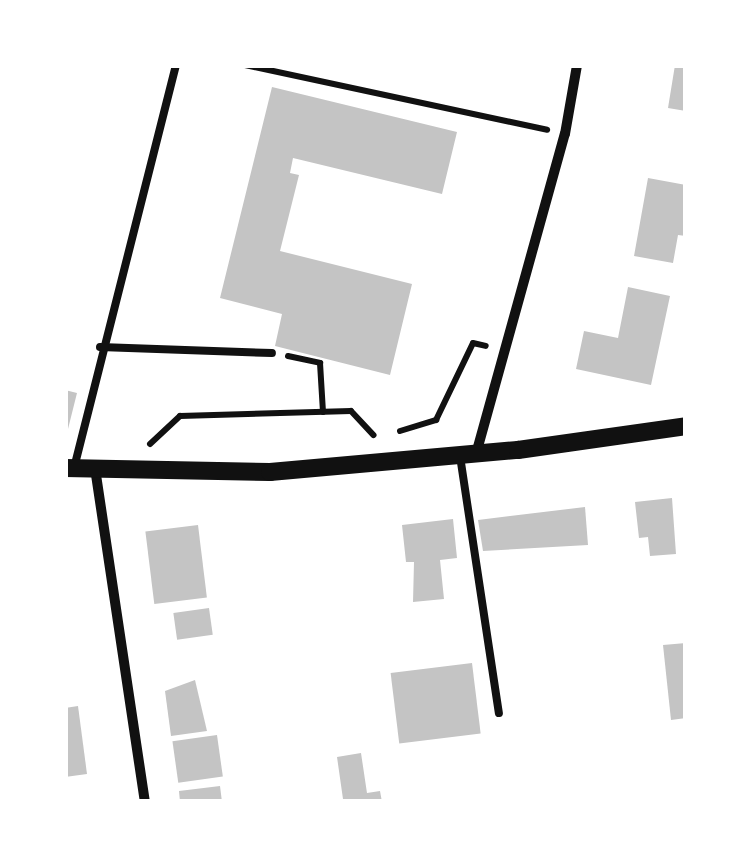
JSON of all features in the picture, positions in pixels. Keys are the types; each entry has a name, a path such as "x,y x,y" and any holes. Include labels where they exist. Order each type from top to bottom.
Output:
{"street":[{"path":"468,455 507,351 565,134 577,65"},
{"path":"69,468 270,472 468,455 686,426"},
{"path":"94,468 145,802"}],"lane":[{"path":"69,468 176,65"},
{"path":"100,347 272,353"},
{"path":"468,455 498,713"}],"path":[{"path":"245,65 565,134"},
{"path":"392,434 436,420 472,343 507,351"},
{"path":"272,353 320,363 324,412"},
{"path":"140,447 154,442 180,416 352,411 368,436 380,435"}],"building":[{"path":"675,65 686,65 686,111 668,108"},
{"path":"272,87 457,132 442,194 293,158 290,173 299,175 280,251 412,284 390,375 275,346 282,314 220,298"},
{"path":"648,178 686,185 686,236 678,235 673,263 634,256"},
{"path":"628,287 670,296 651,385 576,369 584,331 618,338"},
{"path":"65,390 77,393 68,429 65,428"},
{"path":"672,498 676,554 650,556 648,537 639,538 635,502"},
{"path":"585,507 588,545 483,551 478,520"},
{"path":"453,519 457,558 440,560 444,599 413,602 414,562 406,562 402,525"},
{"path":"198,525 207,597 154,604 145,531"},
{"path":"209,608 213,635 177,640 173,613"},
{"path":"686,643 686,718 671,720 663,645"},
{"path":"472,663 481,733 399,743 391,673"},
{"path":"195,680 207,731 171,736 165,691"},
{"path":"78,706 87,774 65,777 65,708"},
{"path":"217,735 223,777 178,783 172,741"},
{"path":"361,753 367,793 380,791 382,802 343,799 337,757"},
{"path":"220,786 222,802 180,802 179,791"}]}
